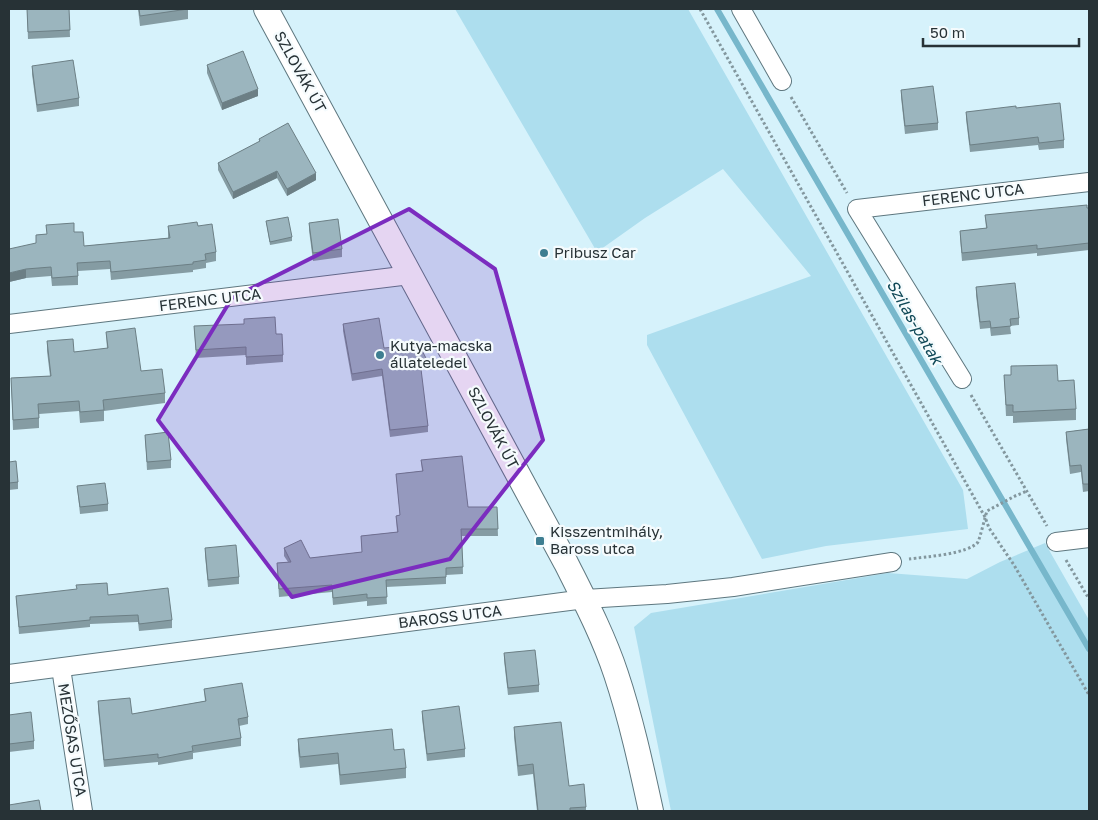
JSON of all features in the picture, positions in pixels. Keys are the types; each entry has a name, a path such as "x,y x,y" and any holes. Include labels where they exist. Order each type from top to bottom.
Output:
{"main road":[{"name":"SZLOVÁK ÚT","path":"266,9 585,600 602,636 616,674 632,729 651,811"}],"street":[{"path":"741,9 782,81"},
{"name":"FERENC UTCA","path":"857,209 1089,182"},
{"path":"857,209 962,379"},
{"name":"FERENC UTCA","path":"9,324 410,275"},
{"path":"1056,542 1089,538"},
{"name":"BAROSS UTCA","path":"9,674 585,600 733,588 892,562"},
{"name":"MEZŐSAS UTCA","path":"61,668 83,811"}],"path":[{"path":"700,9 985,517 989,528 1014,565 1089,695"},
{"path":"782,81 857,209"},
{"path":"962,379 1089,600"},
{"path":"892,562 950,554 967,549 978,542 987,511 1027,491"}],"highlighted area":[{"path":"409,209 495,269 543,440 450,559 292,597 158,420 232,298"}],"shaded area":[{"path":"455,9 688,9 963,490 968,529 826,546 762,559 647,345 647,335 811,276 723,169 645,218 597,252"},
{"path":"1045,543 1089,620 1089,811 671,811 634,627 651,613 888,573 967,579 1000,562"}],"building":[{"path":"27,9 69,9 70,30 28,32"},
{"path":"139,9 188,9 140,16"},
{"path":"243,51 258,89 222,103 207,65"},
{"path":"73,60 79,98 37,105 32,66"},
{"path":"933,86 938,123 905,126 901,90"},
{"path":"1060,103 1064,140 1039,143 1038,137 970,145 966,112"},
{"path":"288,123 316,173 287,189 277,171 233,192 218,163 260,141 259,139"},
{"path":"1087,205 1087,208 1089,208 1089,243 1037,249 1037,245 962,253 960,231 987,228 985,215"},
{"path":"288,217 292,237 270,242 266,221"},
{"path":"338,219 342,249 313,253 309,223"},
{"path":"197,222 198,226 212,224 216,252 205,254 206,260 193,262 193,264 111,272 110,261 77,263 78,276 52,278 51,267 26,269 9,273 9,249 36,243 36,235 47,234 46,225 74,223 74,232 83,232 84,246 170,238 168,226"},
{"path":"1015,283 1019,318 1010,319 1011,326 991,328 990,321 980,322 976,287"},
{"path":"275,317 276,334 282,334 283,355 246,357 246,347 196,350 194,326 244,324 244,319"},
{"path":"379,318 384,348 419,345 427,360 420,361 428,426 390,430 382,369 352,374 343,324"},
{"path":"135,328 141,371 162,369 165,393 103,400 104,410 80,412 79,401 38,404 39,418 13,420 11,378 51,376 47,341 73,339 74,352 108,348 106,332"},
{"path":"1057,365 1058,381 1074,380 1076,409 1013,412 1013,405 1006,405 1004,375 1011,375 1011,366"},
{"path":"1089,429 1089,484 1083,484 1081,465 1070,466 1066,432"},
{"path":"168,432 171,460 147,462 145,435"},
{"path":"462,456 468,507 497,507 498,529 461,529 463,567 446,568 446,577 386,580 387,597 367,598 367,594 333,598 332,585 279,589 277,563 291,562 284,548 301,540 310,558 362,552 361,536 398,532 396,516 400,515 396,474 423,471 421,460"},
{"path":"16,461 18,482 9,483 9,462"},
{"path":"105,483 108,504 80,507 77,486"},
{"path":"236,545 239,577 208,580 205,548"},
{"path":"107,583 108,595 168,588 172,620 139,624 138,615 90,617 90,620 19,627 16,596 77,589 76,585"},
{"path":"535,650 539,685 508,688 504,653"},
{"path":"242,683 248,717 238,719 241,738 192,746 193,751 158,758 158,754 104,760 98,701 130,698 132,714 206,701 204,689"},
{"path":"459,706 465,749 427,754 422,711"},
{"path":"31,712 34,741 9,744 9,715"},
{"path":"561,722 569,786 584,784 586,807 570,808 570,811 538,811 533,764 518,766 514,727"},
{"path":"392,729 394,750 404,749 406,768 340,775 338,753 300,757 298,739"},
{"path":"39,800 41,811 9,811 9,805"}],"waterway":[{"name":"Szilas-patak","path":"717,9 1089,649"}],"place":[{"name":"Pribusz Car","path":"544,253"},
{"name":"Kutya-macska állateledel","path":"380,355"},
{"name":"Kisszentmihály, Baross utca","path":"540,541"}]}
